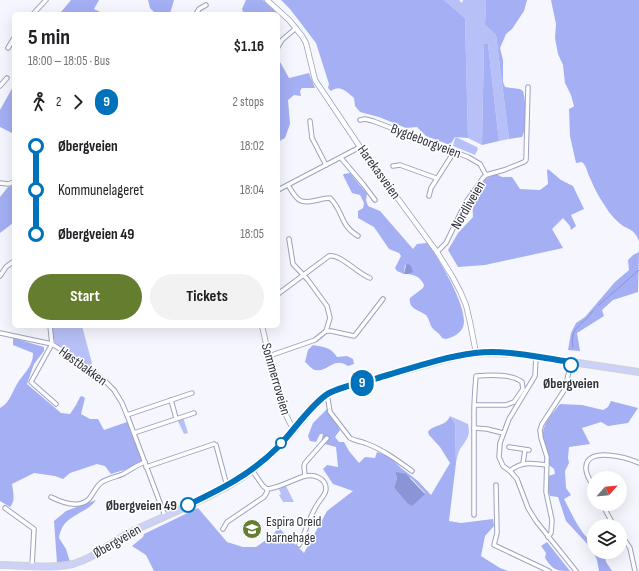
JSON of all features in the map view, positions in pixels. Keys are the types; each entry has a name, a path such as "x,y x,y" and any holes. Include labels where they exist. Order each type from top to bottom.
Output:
{"main road":[{"name":"Øbergveien","path":"0,566 53,569 89,558 124,536 227,486 252,470 271,454 318,402 327,394 342,388 424,365 476,353 502,353 639,372"}],"street":[{"path":"35,12 46,0"},
{"name":"Harekasveien","path":"267,0 279,12"},
{"path":"197,12 199,9 206,5"},
{"name":"Harekasveien","path":"280,13 296,28 306,42 315,80 360,147 437,252 452,276 460,291 470,322 476,353"},
{"path":"280,44 296,28"},
{"path":"8,48 12,41"},
{"path":"0,86 7,78"},
{"name":"Nordliveien","path":"437,252 446,244 466,202 477,184 486,175 504,170 526,160 528,87"},
{"name":"Bygdeborgveien","path":"360,120 373,120 475,160 484,169 486,175"},
{"path":"310,121 312,138 326,165"},
{"path":"280,189 360,147"},
{"path":"429,196 436,178 454,152"},
{"path":"341,158 375,200"},
{"path":"393,166 400,165 436,178"},
{"path":"0,183 8,184 12,183"},
{"path":"288,185 295,196 301,201 307,202 330,198 336,206 346,227 358,236"},
{"path":"289,240 293,264 303,274 325,302 329,310 329,322 326,332"},
{"path":"280,292 303,274 332,255 361,274 370,278"},
{"path":"0,276 6,267 12,262"},
{"path":"269,356 315,340 326,332 331,331 354,336 383,300"},
{"path":"50,328 52,344 31,382 56,404"},
{"name":"Sommerroveien","path":"262,328 286,418 294,430"},
{"name":"Høstbakken","path":"0,333 52,344 82,363 106,382 118,397 134,432 165,516"},
{"path":"536,357 536,373 534,379 513,412 503,433 499,457 503,466 518,479 531,513 548,537 576,571"},
{"path":"548,537 551,533 552,520 546,492 547,457 540,433 540,427 565,389 571,362"},
{"path":"474,405 506,405 514,402 523,389 522,382 518,379 495,375 476,376 474,405 474,515"},
{"path":"126,415 192,393"},
{"path":"327,394 330,412 350,438 354,441 365,443 387,453 412,471"},
{"path":"171,400 176,418"},
{"path":"134,432 194,413"},
{"path":"474,428 487,429 503,433"},
{"path":"305,476 305,463 327,438"},
{"path":"146,467 214,444 216,445 227,486"},
{"path":"509,447 527,450 523,463"},
{"path":"587,471 587,463 592,458 597,456 612,456 639,463"},
{"path":"51,497 58,501 70,504 83,502 89,498 97,487 103,482 145,462"},
{"path":"510,471 523,463 547,465"},
{"path":"252,470 263,486 267,489 275,488 293,479 313,475 320,478 325,483 326,491 317,505 299,545"},
{"path":"496,485 497,533 494,545 549,571"},
{"path":"223,529 227,522 264,497 267,489"},
{"path":"5,508 34,529 31,568"},
{"path":"627,544 630,548 635,571"}],"shaded area":[{"path":"71,0 99,0 94,9 100,12 61,12"},
{"path":"148,0 174,0 171,12 154,12 150,8"},
{"path":"246,0 263,0 276,12 243,12 242,9"},
{"path":"281,0 444,0 465,18 468,138 455,137 450,145 426,136 417,127 406,128 379,117 360,112 355,106 354,98 346,91 337,88 331,91 328,88 329,84 316,43 290,9"},
{"path":"444,0 459,0 462,3 463,0 486,0 485,25 496,35 509,139 499,141 488,44 484,43 482,145 468,138 465,18"},
{"path":"486,0 527,0 524,11 512,29 506,34 500,48 503,60 503,82 505,87 520,89 523,91 526,114 524,133 522,137 509,139 496,35 485,25"},
{"path":"551,0 639,0 639,241 637,236 631,230 621,224 609,212 597,192 584,164 582,162 576,163 570,136 569,109 574,106 571,95 565,83 563,65 558,54 555,38 556,24"},
{"path":"484,43 488,44 499,141 482,145"},
{"path":"280,62 289,78 309,73 315,88 302,88 300,91 301,96 294,95 288,100 290,124 285,138 280,141"},
{"path":"12,89 12,133 0,127 0,110"},
{"path":"456,137 477,147 478,149 475,155 453,146"},
{"path":"548,169 561,180 573,186 584,209 571,215 576,226 571,230 570,226 563,218 552,229 563,248 485,265 458,267 448,250 458,233 473,217 472,198 485,179 496,174 502,177 512,177 520,189 540,190 548,184"},
{"path":"350,173 367,194 366,200 368,206 380,211 413,249 417,244 427,243 432,250 452,284 462,309 464,319 463,327 456,335 446,339 442,338 431,326 426,315 412,307 410,298 423,288 424,285 418,277 408,274 413,271 405,265 404,274 397,271 395,268 401,256 399,253 389,249 374,227 358,218 358,211 363,208 364,203 360,195 352,193 343,175"},
{"path":"12,186 12,224 0,233 0,197 8,187"},
{"path":"639,252 638,292 613,300 602,310 604,316 577,333 580,351 568,350 571,333 576,323 585,317 615,282 629,270 628,260"},
{"path":"408,264 411,266 413,272 404,274 406,265"},
{"path":"52,328 83,328 92,363 90,365 56,344 53,338"},
{"path":"13,338 44,347 44,351 34,364 27,384 61,413 70,414 82,396 85,398 81,414 90,419 98,419 104,430 127,422 142,461 127,469 111,474 105,466 97,464 70,473 63,479 55,476 34,473 12,484 14,499 10,507 0,501 0,408 8,401 33,358 33,353 13,345"},
{"path":"313,345 329,349 337,357 347,356 353,359 354,364 348,366 343,363 338,363 324,369 315,370 305,362 308,350"},
{"path":"611,401 638,408 628,423 608,426 601,422 582,428 590,444 569,447 569,463 565,471 566,488 571,495 564,499 573,517 587,538 587,544 566,521 558,497 550,496 547,485 548,476 555,474 554,469 549,465 543,433 548,419 560,404 582,405 603,410 608,407"},
{"path":"327,409 340,430 335,437 339,442 344,442 359,463 365,457 375,458 377,452 390,457 418,481 431,495 450,463 428,432 430,429 446,422 450,416 455,423 456,463 449,521 461,523 493,519 494,526 485,536 481,556 500,568 508,571 154,571 146,555 132,546 143,537 144,534 198,508 227,542 243,547 256,547 269,538 279,528 304,553 327,511 353,491 333,484 323,469 327,465 338,467 336,447 321,443 323,434 320,434 316,442 310,441 308,436 313,423","holes":["397,478 411,478 425,493 407,503 394,488"]},
{"path":"450,416 468,424 469,428 467,438 459,451 456,463 455,423"},
{"path":"183,417 188,433 184,434 177,419"},
{"path":"396,472 406,474 425,494 412,506 407,503 394,488 397,478"},
{"path":"286,486 294,502 283,502 279,495 281,494 279,489"},
{"path":"96,500 92,505 69,519 61,530 59,538 66,549 70,562 57,563 54,521 66,511"},
{"path":"547,542 570,571 555,569 548,562 545,558 546,553 541,546"},
{"path":"605,559 612,571 599,571 597,560"}],"waterway":[{"path":"599,305 639,270"},
{"path":"573,347 572,340 575,330 593,311"}],"bus line":[{"name":"9","path":"188,505 227,486 257,466 271,454 318,402 333,391 432,363 476,353 518,354 571,362 571,365"}],"place":[{"name":"Øbergveien","path":"571,365"},
{"name":"Øbergveien 49","path":"188,505"},
{"name":"Espira Oreid barnehage","path":"252,529"}]}
